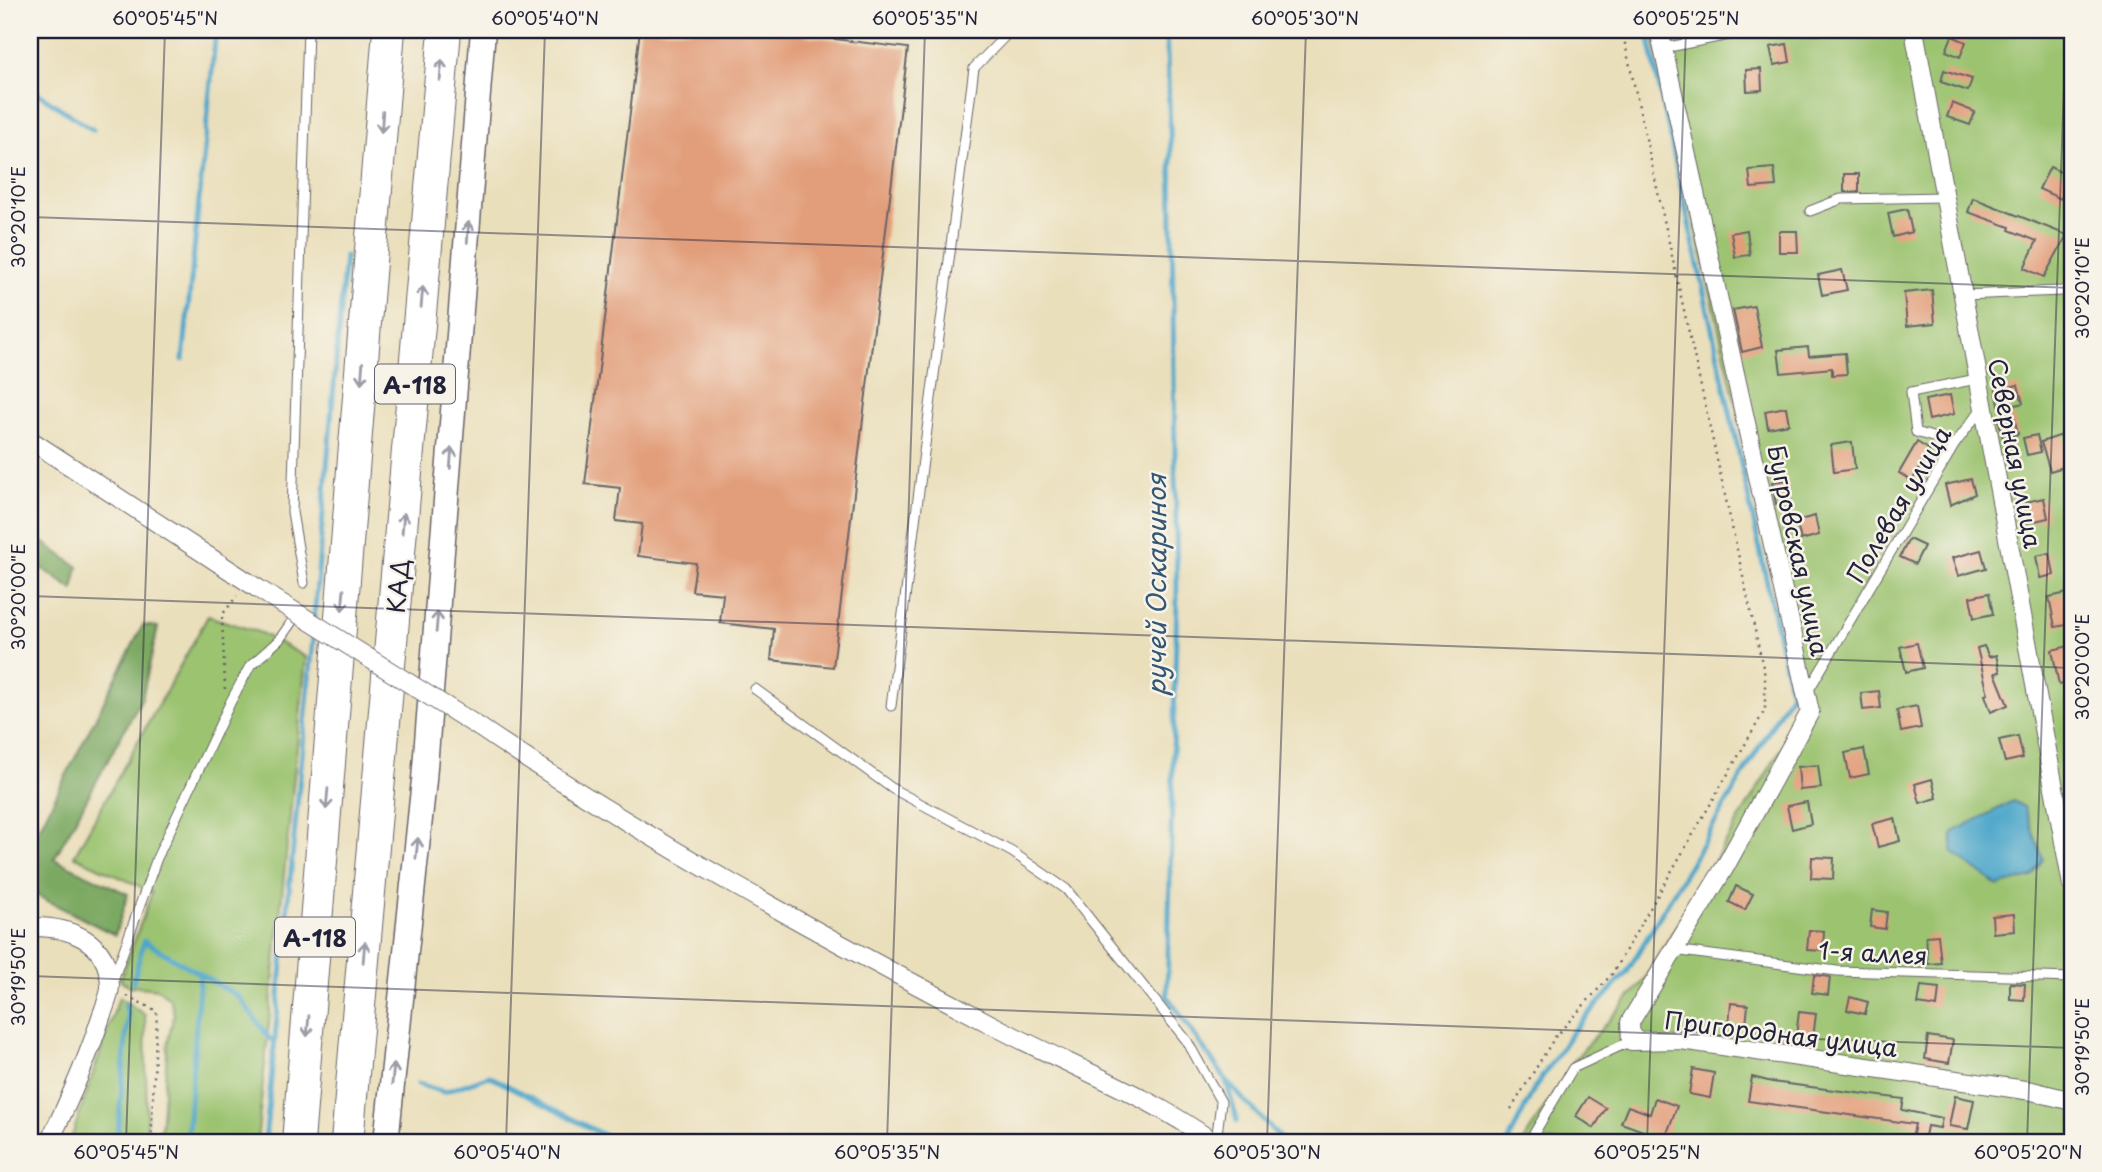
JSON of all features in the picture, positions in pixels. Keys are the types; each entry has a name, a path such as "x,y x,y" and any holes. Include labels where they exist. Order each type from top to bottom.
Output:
{"highway":[{"name":"А-118","path":"298,1142 389,30"},
{"name":"КАД","path":"347,1142 444,30"}],"street":[{"path":"386,1142 424,780 483,30"},
{"path":"480,64 492,30"},
{"name":"Бугровская улица","path":"1631,1041 1630,1022 1804,728 1810,712 1660,30"},
{"name":"Северная улица","path":"1914,30 2072,886"},
{"path":"30,440 253,586 479,727 552,777 694,861 999,1029 1177,1116 1214,1142"},
{"path":"30,927 57,926 85,938 104,958 110,988 86,1065 49,1142"},
{"name":"Пригородная улица","path":"1631,1041 1681,1040 2032,1091 2072,1101"}],"lane":[{"path":"304,583 292,512 307,30"},
{"path":"891,706 974,68 1012,30"},
{"path":"1664,48 1754,30 1819,30"},
{"path":"1810,211 1841,199 1944,197"},
{"path":"1962,295 2062,291 2072,287"},
{"path":"1955,444 1916,432 1911,392 1977,379"},
{"name":"Полевая улица","path":"1806,694 1955,444 1982,408"},
{"path":"110,988 157,858 231,701 250,666 279,640 293,620"},
{"path":"755,689 893,789 1012,852 1066,888 1186,1041 1221,1102 1214,1142"},
{"name":"1-я аллея","path":"1673,950 1837,971 2072,978"},
{"name":"Пригородная улица","path":"1528,1142 1573,1068 1631,1041"}],"path":[{"path":"1511,1109 1555,1037 1612,974 1765,710 1765,676 1622,30"},
{"path":"231,701 223,685 222,615 253,586"},
{"path":"110,988 157,1011 151,1142"}],"green space":[{"path":"1652,30 2072,30 2072,1142 1523,1142 1575,1059 1643,982 1804,710"},
{"path":"30,533 78,567 73,590 30,560"},
{"path":"208,616 261,633 306,657 257,1142 160,1142 168,1041 174,1014 170,999 158,989 130,986 120,980 152,892 74,856"},
{"path":"143,625 158,627 142,698 54,859 128,894 115,935 36,895 30,877 30,846"},
{"path":"119,997 145,1015 147,1130 139,1133 139,1142 70,1142"}],"water":[{"path":"2013,801 2024,807 2043,859 2032,877 1998,886 1952,852 1953,832"}],"building":[{"path":"640,30 761,30 908,48 833,667 771,660 774,629 720,623 723,594 692,591 696,563 638,556 642,524 616,521 620,488 585,484"},
{"path":"1952,36 1966,42 1960,57 1946,51"},
{"path":"1787,44 1790,62 1774,65 1770,47"},
{"path":"1761,69 1762,90 1747,91 1746,70"},
{"path":"1944,70 1972,79 1968,91 1941,82"},
{"path":"1952,103 1975,112 1970,125 1947,117"},
{"path":"2050,167 2071,177 2061,199 2039,189"},
{"path":"1774,168 1776,186 1751,188 1749,170"},
{"path":"1844,174 1859,174 1859,192 1844,192"},
{"path":"1973,198 2067,235 2044,277 2024,268 2037,241 2009,230 2010,227 1968,212"},
{"path":"1907,209 1912,232 1893,237 1888,213"},
{"path":"1747,230 1750,255 1735,257 1731,233"},
{"path":"1779,231 1797,231 1798,252 1779,252"},
{"path":"1842,270 1847,290 1822,295 1818,275"},
{"path":"1932,290 1935,323 1907,326 1904,293"},
{"path":"1754,306 1762,347 1742,352 1733,310"},
{"path":"1808,347 1809,356 1845,353 1847,374 1832,375 1832,368 1781,373 1778,350"},
{"path":"2018,385 2023,403 2000,409 1996,390"},
{"path":"1950,395 1954,414 1929,420 1925,400"},
{"path":"1786,407 1789,424 1768,428 1765,411"},
{"path":"2014,417 2018,434 2003,438 1999,421"},
{"path":"2037,435 2041,452 2027,455 2023,438"},
{"path":"2062,435 2071,465 2050,471 2041,442"},
{"path":"1852,442 1855,469 1834,472 1831,445"},
{"path":"1917,442 1930,450 1912,481 1899,473"},
{"path":"1971,479 1975,494 1950,505 1945,485"},
{"path":"1787,480 1790,502 1776,504 1772,482"},
{"path":"2044,498 2048,518 2026,523 2021,503"},
{"path":"1815,516 1819,535 1801,540 1796,521"},
{"path":"1909,539 1924,546 1915,564 1900,557"},
{"path":"1981,550 1986,568 1958,576 1952,558"},
{"path":"2050,553 2054,575 2040,578 2036,556"},
{"path":"2072,592 2072,624 2055,627 2049,597"},
{"path":"1989,593 1993,614 1974,618 1970,597"},
{"path":"1917,643 1923,668 1906,672 1900,647"},
{"path":"1984,646 1989,657 1996,655 2000,672 1995,673 2008,705 1991,712 1985,695 1988,694 1977,648"},
{"path":"2069,646 2072,682 2059,685 2052,650"},
{"path":"1879,691 1881,708 1863,710 1861,693"},
{"path":"1917,706 1921,728 1901,732 1897,710"},
{"path":"2018,736 2023,758 2005,762 1999,740"},
{"path":"1864,749 1869,774 1850,778 1845,753"},
{"path":"1818,765 1821,788 1800,790 1798,767"},
{"path":"1932,779 1937,798 1920,803 1915,784"},
{"path":"1807,802 1811,824 1792,829 1787,806"},
{"path":"1895,818 1900,841 1878,847 1872,824"},
{"path":"1812,857 1834,858 1833,879 1811,878"},
{"path":"1736,886 1753,894 1745,910 1729,902"},
{"path":"1872,910 1887,912 1885,929 1870,927"},
{"path":"2014,914 2015,931 1993,933 1992,916"},
{"path":"1809,930 1824,931 1823,951 1807,950"},
{"path":"1938,935 1941,963 1928,964 1926,936"},
{"path":"1814,975 1830,977 1828,995 1812,993"},
{"path":"2010,983 2025,984 2024,1000 2010,999"},
{"path":"1921,986 1939,988 1937,1007 1918,1004"},
{"path":"1850,997 1868,1002 1865,1014 1847,1010"},
{"path":"1731,1003 1748,1005 1746,1025 1729,1023"},
{"path":"1799,1012 1816,1014 1813,1038 1796,1036"},
{"path":"1928,1036 1953,1040 1949,1063 1925,1059"},
{"path":"1693,1069 1714,1073 1710,1098 1689,1094"},
{"path":"1752,1077 1904,1099 1902,1110 1942,1118 1940,1128 1927,1126 1924,1141 1912,1139 1915,1124 1748,1101"},
{"path":"1955,1096 1974,1100 1968,1129 1949,1126"},
{"path":"1588,1097 1606,1108 1594,1128 1576,1116"},
{"path":"1655,1098 1677,1106 1665,1139 1621,1123 1628,1106 1650,1114"}],"waterway":[{"path":"183,360 216,30"},
{"name":"ручей Оскариноя","path":"1166,30 1171,153 1177,598 1167,996 1226,1080 1237,1121"},
{"path":"1508,1142 1534,1089 1573,1031 1627,972 1791,693 1647,30"},
{"path":"30,88 93,130"},
{"path":"314,619 345,256"},
{"path":"265,1142 314,629"},
{"path":"133,982 144,941 239,997 270,1039 275,1041"},
{"path":"187,1142 200,975"},
{"path":"117,1142 128,1015 125,1005"},
{"path":"418,1084 444,1092 489,1076 617,1142"},
{"path":"1226,1081 1284,1142"}]}
